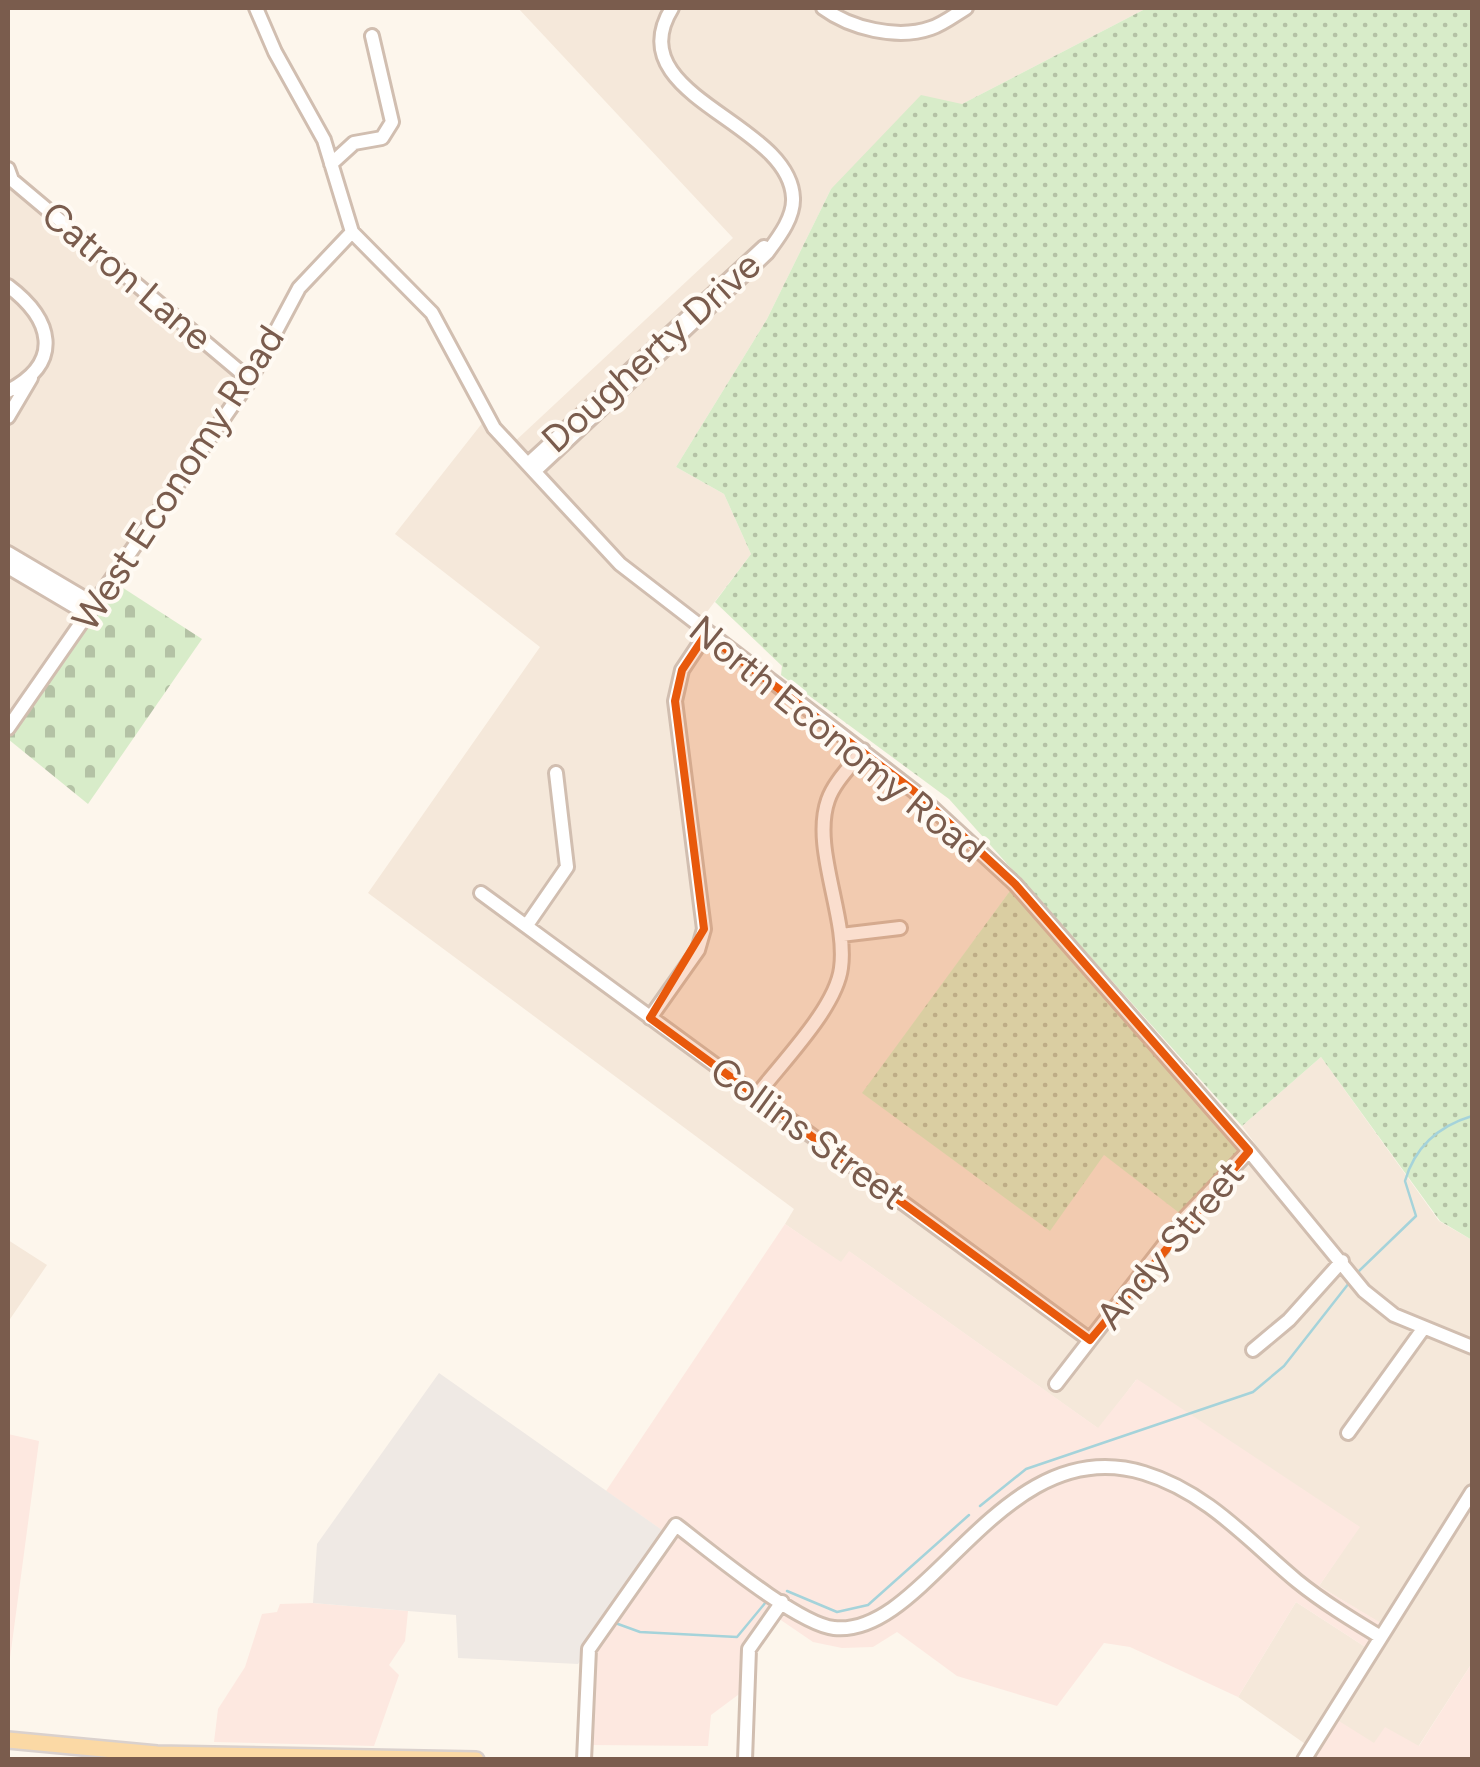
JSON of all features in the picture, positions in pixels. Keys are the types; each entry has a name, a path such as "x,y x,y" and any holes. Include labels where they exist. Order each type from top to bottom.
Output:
{"main road":[{"path":"8,1740 70,1754 476,1760"}],"street":[{"path":"256,8 275,52 324,140 352,232"},
{"name":"Dougherty Drive","path":"531,468 744,262 775,241 788,220 794,200 780,164 694,95 670,70 662,51 662,25 672,8"},
{"path":"823,8 843,23 882,31 930,29 966,8"},
{"path":"330,164 354,143 382,138 392,122 372,36"},
{"name":"Catron Lane","path":"8,168 12,180 250,380"},
{"name":"West Economy Road","path":"8,728 250,380 299,288 352,232"},
{"name":"North Economy Road","path":"352,232 432,313 494,428 620,564 706,634 863,750 1014,884 1249,1151 1364,1291 1394,1315 1472,1347"},
{"path":"8,286 37,312 46,328 43,358 8,416"},
{"path":"8,391 32,376"},
{"path":"8,553 93,610"},
{"path":"8,567 93,610"},
{"path":"650,1018 698,950 704,930 675,701 682,670 706,634"},
{"path":"757,1095 836,988 841,935 825,816 830,793 863,750"},
{"path":"527,925 566,868 556,774"},
{"name":"Collins Street","path":"481,893 1090,1340"},
{"path":"841,935 900,928"},
{"name":"Andy Street","path":"1090,1340 1186,1218 1249,1151"},
{"path":"1254,1350 1289,1320 1342,1262"},
{"path":"1348,1432 1423,1329"},
{"path":"1056,1384 1090,1340"},
{"path":"584,1760 586,1655 676,1525 818,1624 832,1628 866,1625 1044,1481 1092,1468 1120,1468 1173,1484 1216,1510 1322,1600 1379,1636"},
{"path":"1304,1760 1472,1492"},
{"path":"745,1760 748,1649 782,1602"}],"highlighted area":[{"path":"706,634 914,791 1015,884 1249,1151 1090,1340 650,1018 704,929 675,701 682,670"}],"shaded area":[{"path":"518,8 1147,8 962,104 831,189 767,319 676,467 724,494 751,554 697,625 863,750 1015,884 863,1093 955,1158 1104,1154 1186,1217 1249,1151 1342,1261 1394,1315 1472,1347 1472,1663 1418,1747 1374,1744 1311,1748 1238,1697 1296,1602 1370,1650 1385,1626 1319,1586 1359,1527 1136,1380 1099,1429 850,1252 841,1263 785,1224 794,1209 368,893 540,647 395,534 487,417 511,445 733,238"},
{"path":"8,169 250,380 8,718"},
{"path":"1321,1057 1439,1221 1472,1240 1472,1344 1385,1303 1296,1199 1242,1126"},
{"path":"785,1224 841,1262 849,1251 1098,1428 1137,1379 1360,1527 1319,1586 1386,1626 1370,1650 1296,1602 1238,1697 1130,1647 1104,1643 1057,1706 957,1676 897,1632 873,1647 842,1648 813,1642 772,1614 754,1638 746,1689 711,1715 708,1746 592,1745 593,1655 673,1538 606,1491"},
{"path":"8,1240 47,1265 8,1322"},
{"path":"439,1373 669,1535 578,1664 458,1658 456,1615 313,1603 317,1544"},
{"path":"8,1434 39,1441 8,1673"},
{"path":"280,1604 408,1611 405,1641 389,1665 399,1675 374,1746 214,1742 218,1709 245,1667 262,1614 277,1612"},
{"path":"1472,1663 1472,1759 1304,1760 1331,1716 1374,1743 1385,1727 1419,1746"}],"green space":[{"path":"1147,8 1472,8 1472,1240 1440,1221 1321,1057 1242,1126 949,799 781,675 782,666 715,602 751,554 724,494 676,467 767,319 831,189 921,95 962,104"},
{"path":"117,584 202,639 88,804 8,739"},
{"path":"1015,884 1093,974 1089,981 1240,1151 1182,1215 1104,1155 1050,1231 862,1093"}],"waterway":[{"path":"1358,1272 1416,1216 1405,1181 1415,1157 1439,1132 1472,1116"},
{"path":"980,1506 1026,1469 1253,1392 1284,1366 1349,1283"},
{"path":"787,1591 837,1612 868,1605 969,1515"},
{"path":"618,1624 640,1632 737,1637 766,1602"}]}
